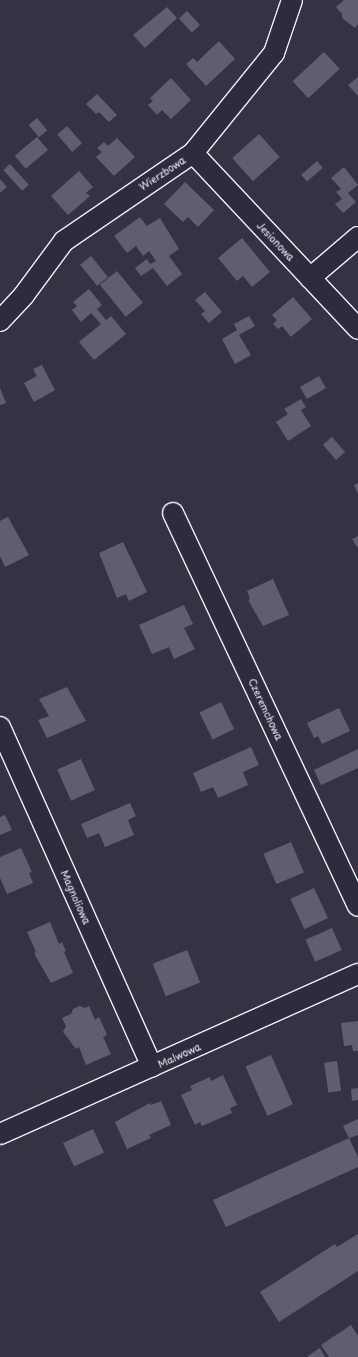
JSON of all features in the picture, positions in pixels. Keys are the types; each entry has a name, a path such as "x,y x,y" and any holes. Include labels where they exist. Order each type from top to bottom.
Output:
{"street":[{"name":"Wierzbowa","path":"0,321 24,295 64,241 193,153 274,53 292,0"},
{"name":"Jesionowa","path":"193,153 358,328"},
{"path":"310,278 358,237"},
{"name":"Czeremchowa","path":"173,512 358,906"},
{"name":"Magnoliowa","path":"0,727 152,1067"},
{"name":"Malwowa","path":"0,1134 358,974"}],"building":[{"path":"344,0 358,0 358,24 355,28 342,18 342,14 336,7"},
{"path":"167,7 177,18 145,48 133,35"},
{"path":"187,11 200,25 192,32 179,19"},
{"path":"219,41 235,59 206,86 186,64 193,58 197,62"},
{"path":"324,52 340,69 308,98 293,81"},
{"path":"358,77 358,96 348,85"},
{"path":"171,78 191,100 171,119 162,110 157,115 148,105 153,101 150,98"},
{"path":"97,94 117,115 109,122 99,112 96,114 86,104"},
{"path":"37,118 47,130 39,137 29,125"},
{"path":"67,126 82,143 72,152 57,135"},
{"path":"259,134 280,157 253,181 232,158"},
{"path":"37,137 48,150 26,169 15,156"},
{"path":"117,138 135,157 114,176 96,157 102,152 97,148 104,142 108,146"},
{"path":"317,161 323,168 307,182 301,175"},
{"path":"10,164 29,185 22,191 3,170"},
{"path":"344,167 358,185 348,193 356,202 343,213 335,204 342,199 336,192 341,189 331,178"},
{"path":"79,171 93,187 86,193 90,196 68,215 51,196"},
{"path":"0,179 7,187 0,193"},
{"path":"185,182 214,210 198,227 188,217 183,222 164,204"},
{"path":"140,217 147,226 160,218 179,249 169,256 182,274 167,286 153,268 141,276 135,268 147,259 150,264 156,261 149,251 143,256 136,246 127,253 114,236"},
{"path":"242,238 270,272 252,287 243,276 237,281 218,258"},
{"path":"91,256 108,277 97,286 80,265"},
{"path":"117,271 143,303 126,317 100,285"},
{"path":"89,289 102,305 97,309 106,320 111,316 126,334 94,360 79,342 101,324 91,313 81,322 72,310 77,306 73,302"},
{"path":"205,292 222,312 209,323 201,314 205,311 195,300"},
{"path":"293,297 312,319 291,337 282,326 278,329 273,324 277,320 272,315"},
{"path":"249,316 255,326 239,335 251,355 235,364 222,339 237,330 234,324"},
{"path":"42,365 55,390 34,402 24,383 37,376 33,369"},
{"path":"319,376 326,388 307,399 300,387"},
{"path":"0,388 6,403 0,405"},
{"path":"301,399 306,407 301,410 311,426 288,441 276,422 288,414 284,409"},
{"path":"332,437 345,452 336,460 323,445"},
{"path":"358,483 358,494 354,485"},
{"path":"8,517 29,555 5,567 0,556 0,521"},
{"path":"358,536 358,546 357,547 352,539"},
{"path":"123,542 147,592 129,601 126,594 117,598 99,553"},
{"path":"273,579 289,615 263,626 248,600 250,599 247,591"},
{"path":"184,605 193,624 184,628 195,649 174,659 169,647 152,654 139,625"},
{"path":"67,687 86,721 47,738 38,720 49,716 39,699"},
{"path":"221,702 234,729 213,739 199,713"},
{"path":"339,708 350,731 322,744 318,736 314,738 307,723"},
{"path":"251,747 259,765 243,772 248,785 218,798 213,787 201,792 193,773"},
{"path":"358,749 358,768 321,785 314,770"},
{"path":"81,759 95,790 71,801 57,770"},
{"path":"130,803 136,816 128,820 134,835 105,847 99,833 87,838 81,824"},
{"path":"5,815 12,830 0,835 0,817"},
{"path":"291,842 304,872 276,884 263,854"},
{"path":"21,848 32,872 29,873 33,883 7,894 0,878 0,857"},
{"path":"314,888 328,918 304,929 290,899"},
{"path":"50,922 59,944 62,942 66,951 64,952 73,973 51,983 34,953 36,952 27,932"},
{"path":"332,928 342,950 315,962 306,940"},
{"path":"187,950 200,982 166,996 153,964"},
{"path":"79,1006 85,1008 89,1006 95,1020 99,1017 107,1035 103,1037 111,1054 86,1065 79,1047 76,1049 63,1032 66,1026 62,1018 71,1014 73,1009"},
{"path":"358,1021 358,1051 353,1051 352,1045 344,1046 341,1023"},
{"path":"271,1055 293,1104 267,1116 245,1066"},
{"path":"337,1061 341,1091 328,1093 324,1063"},
{"path":"223,1075 237,1105 230,1108 232,1113 202,1126 200,1122 195,1125 181,1095 192,1090 190,1086 210,1077 211,1081"},
{"path":"358,1088 358,1100 352,1101 351,1089"},
{"path":"161,1101 171,1125 149,1135 151,1138 127,1149 115,1122 150,1103 151,1105"},
{"path":"358,1119 358,1135 349,1138 343,1126"},
{"path":"93,1129 104,1153 74,1167 63,1143"},
{"path":"349,1138 358,1157 358,1167 226,1227 213,1200"},
{"path":"358,1234 358,1271 279,1322 260,1292 335,1244 337,1247"},
{"path":"351,1325 358,1336 358,1357 329,1357 321,1345"},
{"path":"320,1348 325,1357 308,1357 308,1356"}]}
